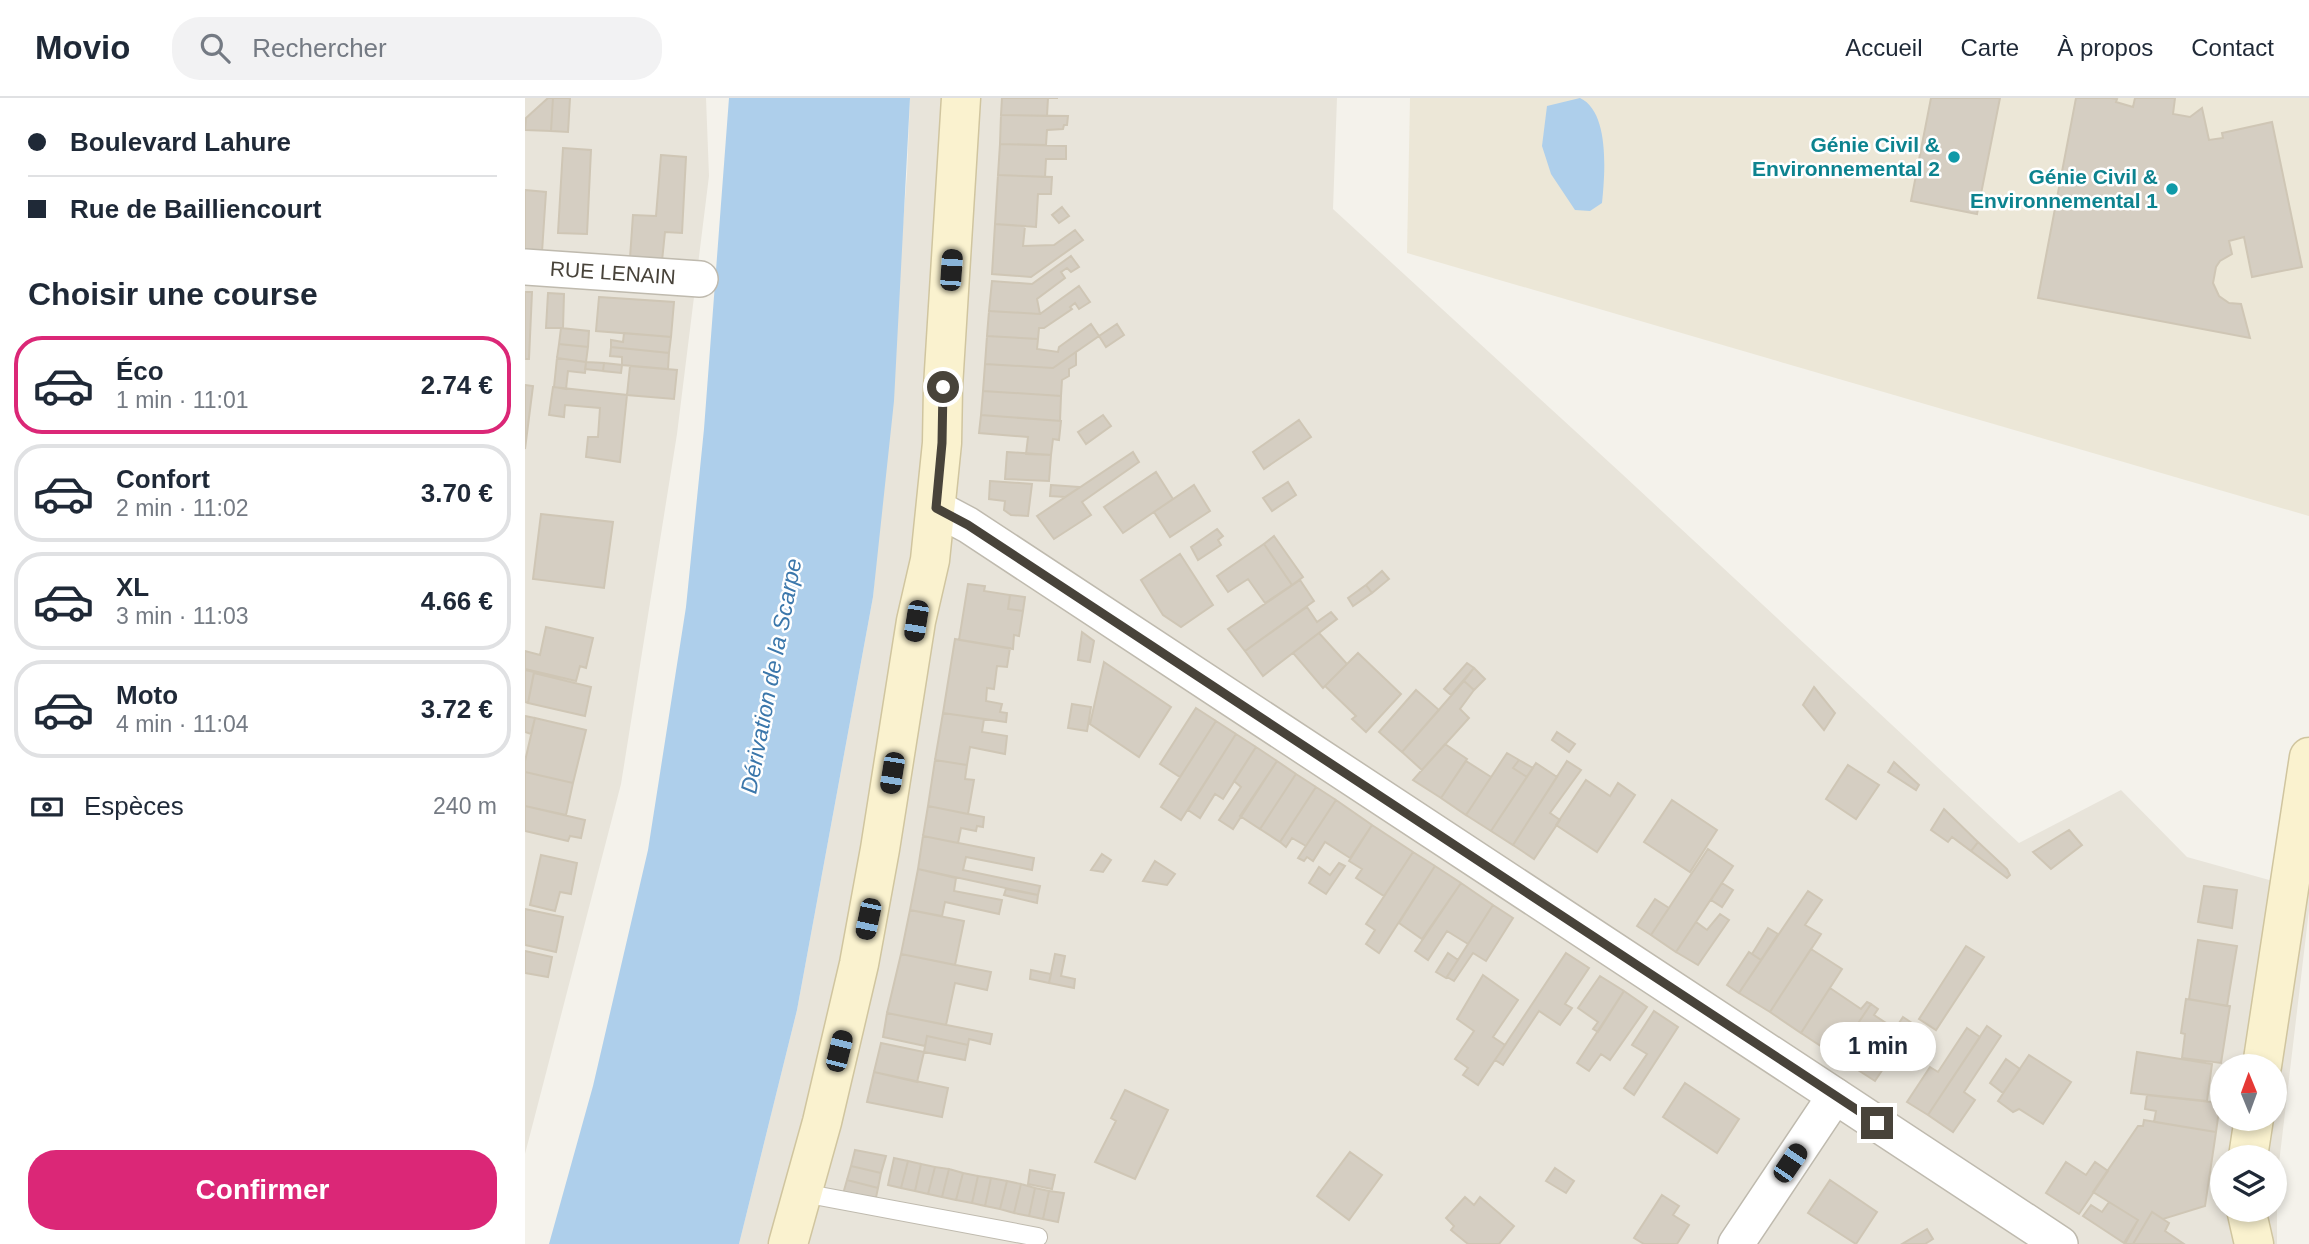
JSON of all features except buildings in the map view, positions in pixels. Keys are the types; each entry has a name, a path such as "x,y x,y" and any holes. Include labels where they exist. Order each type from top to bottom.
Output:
{"main road":[{"path":"788,1244 845,1026 868,919 916,621 930,560 942,443 961,98"},
{"path":"2264,1054 2309,757"},
{"path":"2240,1244 2243,1222"},
{"path":"2248,1222 2254,1244"}],"street":[{"name":"RUE LENAIN","path":"525,267 700,279"},
{"path":"936,508 968,525 2060,1244"},
{"path":"1736,1244 1835,1096"}],"lane":[{"path":"803,1193 1038,1237"}],"shaded area":[{"path":"525,98 706,98 709,176 677,434 621,784 525,1154"},
{"path":"910,98 1337,98 1333,209 2019,843 2121,790 2187,857 2309,891 2287,1096 2287,1054 2210,1054 2210,1131 2283,1131 2281,1145 2210,1145 2210,1222 2277,1222 2277,1244 739,1244 797,1010 873,597 907,174"},
{"path":"1410,98 2309,98 2309,516 1407,253"}],"water":[{"name":"Dérivation de la Scarpe","path":"729,98 910,98 894,401 873,597 797,1010 739,1244 549,1244 593,1086 648,850 686,607 704,429"},
{"path":"1580,98 1590,105 1597,116 1603,145 1602,203 1590,211 1575,210 1551,174 1542,146 1547,106"}],"place":[{"name":"Génie Civil & Environnemental 2","path":"1954,157"},
{"name":"Génie Civil & Environnemental 1","path":"2172,189"}],"route":[{"path":"943,387 942,443 936,508 968,525 1877,1123"}]}
